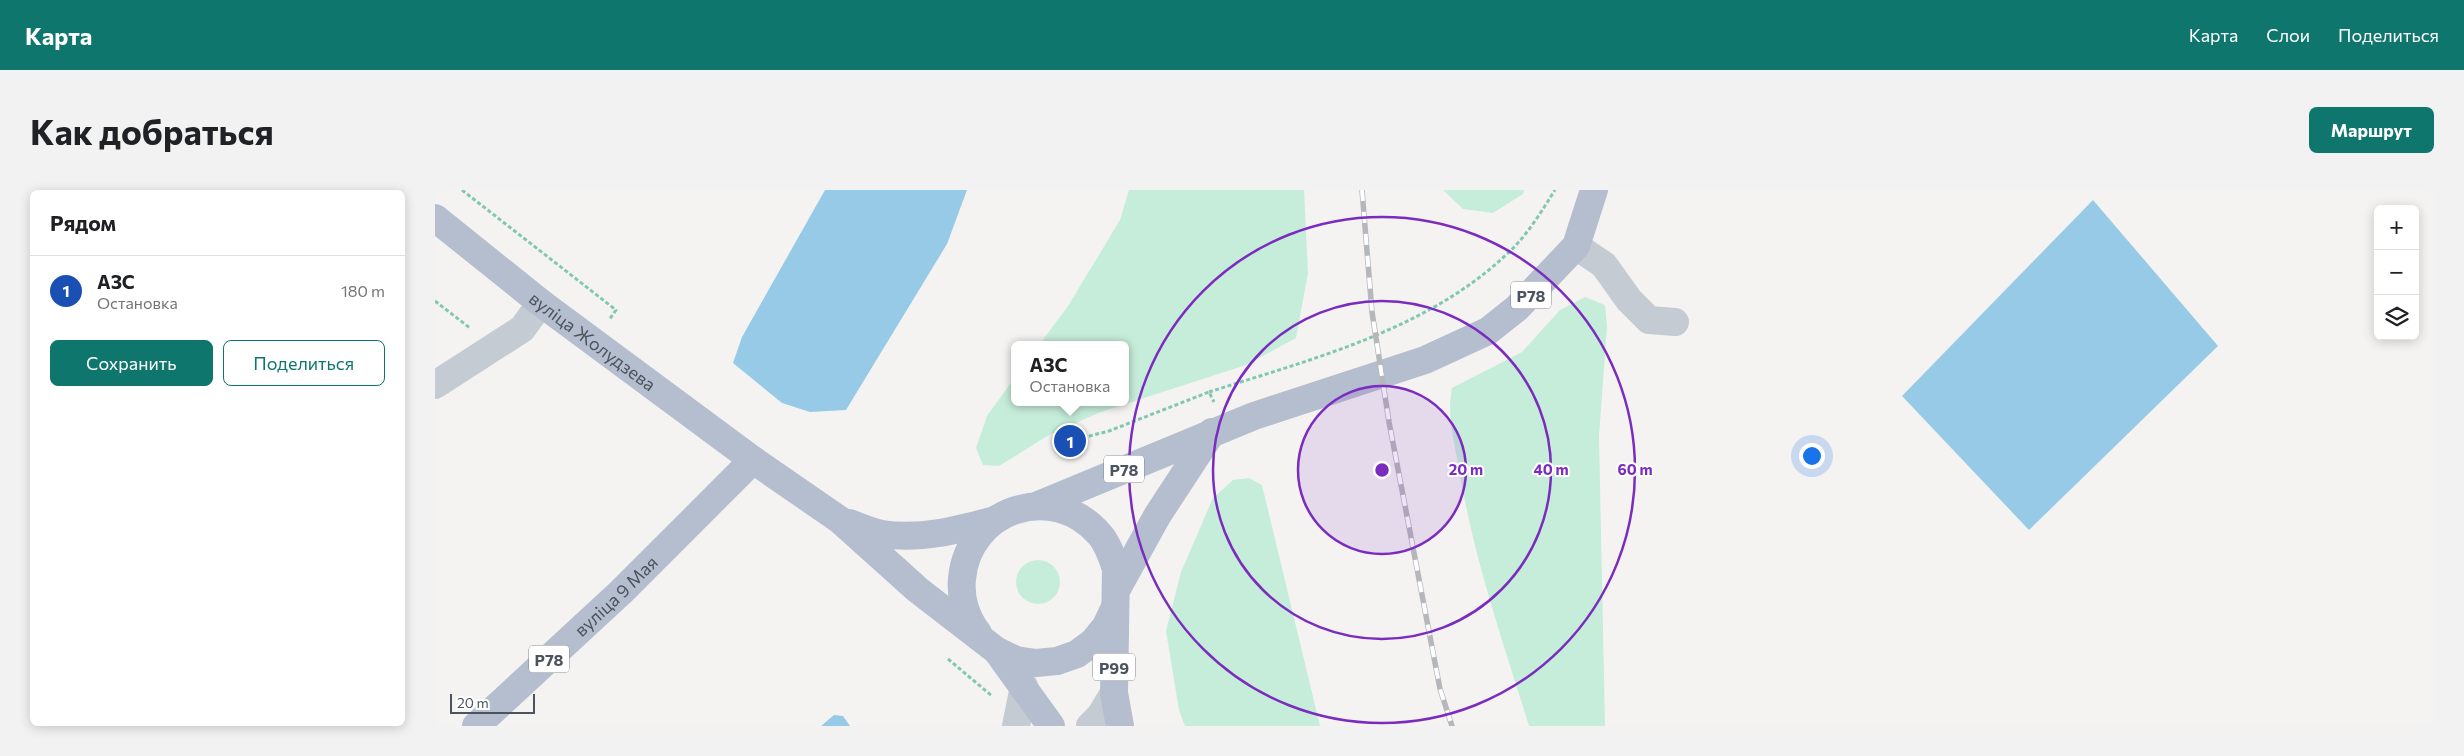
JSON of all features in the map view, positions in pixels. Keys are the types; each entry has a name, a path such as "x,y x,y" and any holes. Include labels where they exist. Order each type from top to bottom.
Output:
{"main road":[{"name":"Р78","path":"840,520 881,534 909,536 952,532 995,520 1014,510 1036,506 1254,416 1425,360 1488,331 1517,308 1576,246 1594,190"},
{"name":"вуліца Жолудзева","path":"435,218 541,303 753,460"},
{"name":"Р78","path":"753,460 840,520 918,590 991,646 1016,660 1036,663 1057,661 1077,654 1093,642 1106,626 1116,597 1157,516 1212,432"},
{"name":"вуліца 9 Мая","path":"476,726 621,592 753,460"},
{"name":"Р78","path":"1036,506 1054,507 1072,513 1088,522 1101,536 1111,551 1116,569 1116,597"},
{"name":"Р78","path":"991,646 972,625 964,607 961,588 963,568 969,549 980,533 995,520"},
{"name":"Р99","path":"1116,597 1114,693 1119,726"},
{"path":"991,646 1024,686 1051,726"}],"lane":[{"path":"1576,246 1604,265 1629,300 1649,320 1675,322"},
{"path":"435,385 522,328 541,303"},
{"path":"1016,726 1024,686"},
{"path":"1089,726 1100,716 1114,693"}],"path":[{"path":"1209,392 1322,356 1410,319 1459,293 1508,254 1538,218 1555,190"},
{"path":"435,301 493,347"},
{"path":"948,658 998,700"}],"green space":[{"path":"1129,190 1304,190 1308,273 1296,338 1246,365 1129,403 1129,341 1042,341 1068,306 1120,220"},
{"path":"1443,190 1524,190 1523,194 1493,213 1463,209"},
{"path":"1585,297 1605,305 1607,327 1599,436 1605,726 1529,726 1479,563 1471,530 1450,416 1452,388 1522,352 1560,310"},
{"path":"1011,383 1011,406 1120,406 1098,413 1049,435 999,466 983,465 976,448 987,416"},
{"path":"1249,478 1262,485 1320,726 1185,726 1179,710 1166,631 1181,572 1213,498 1233,480"},
{"path":"1038,560 1050,564 1056,570 1060,582 1056,594 1050,600 1038,604 1026,600 1020,594 1016,582 1020,570 1026,564"}],"water":[{"path":"825,190 967,190 947,244 846,410 810,412 782,403 733,363 742,337"},
{"path":"2093,200 2218,346 2029,530 1902,396"},
{"path":"834,715 843,716 850,726 821,726"}],"railway":[{"path":"1362,190 1372,312 1389,422 1440,689 1452,726"}],"place":[{"name":"АЗС","path":"1070,441"}]}
